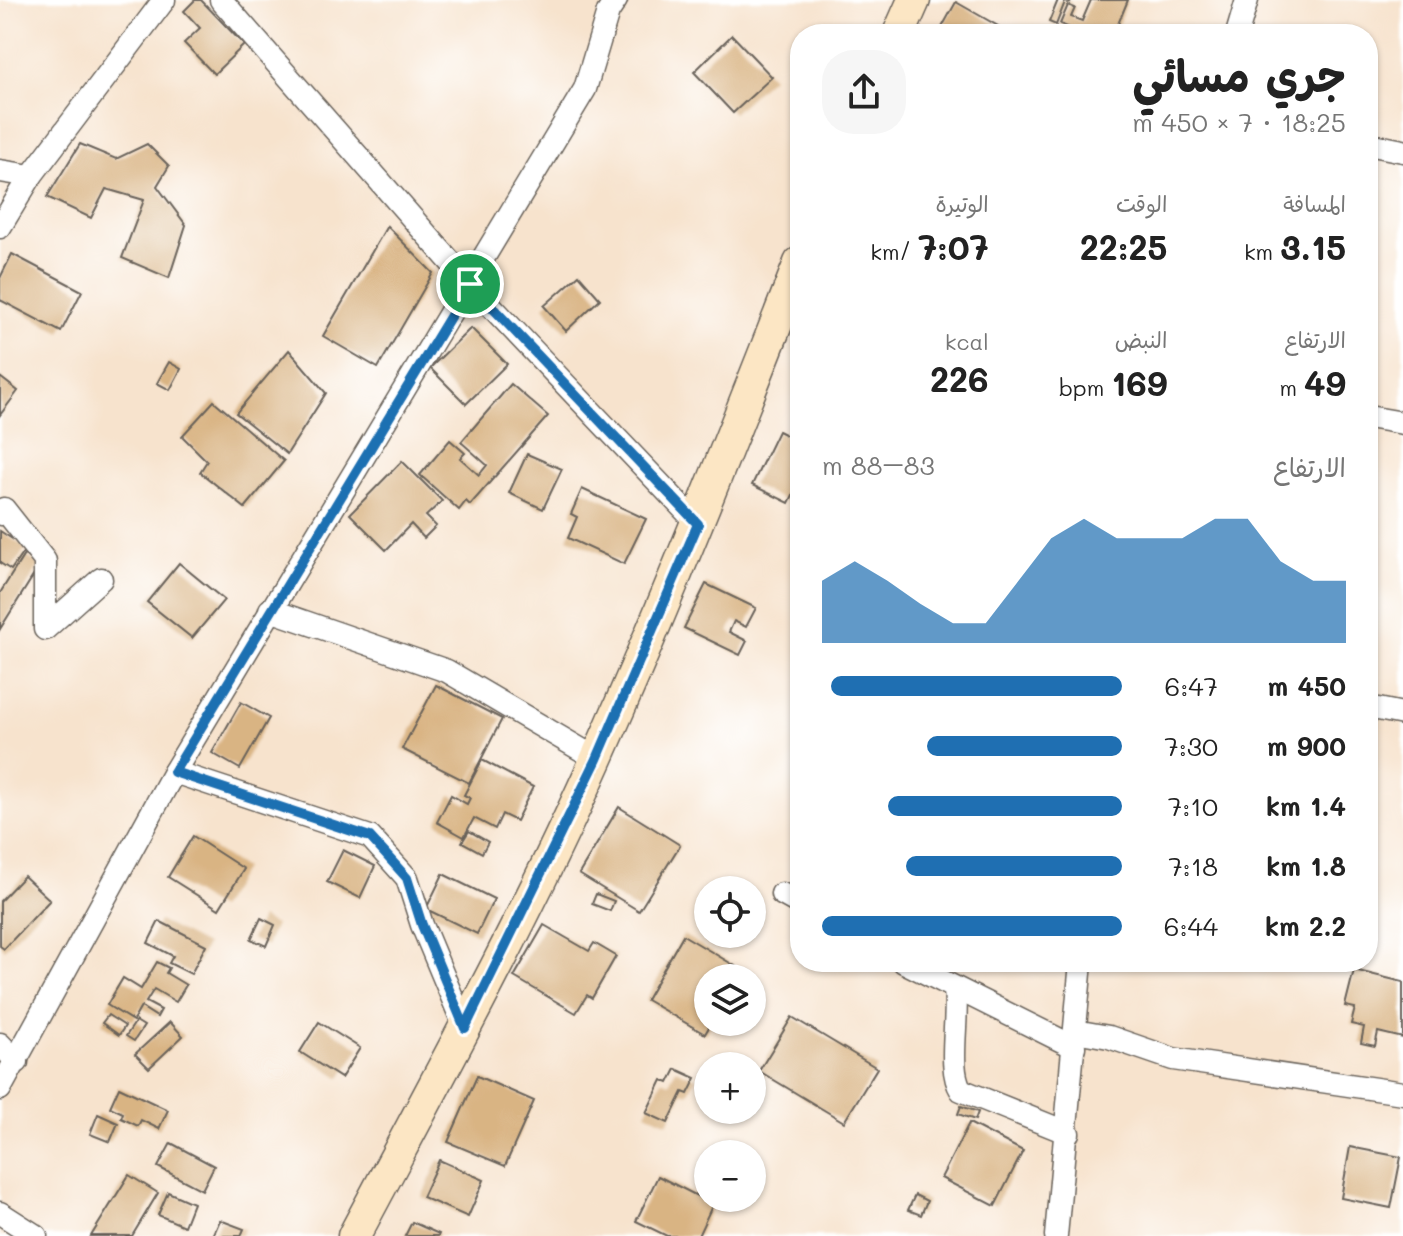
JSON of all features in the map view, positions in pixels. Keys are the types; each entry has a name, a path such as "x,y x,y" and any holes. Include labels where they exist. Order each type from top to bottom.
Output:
{"street":[{"path":"0,227 31,176 164,0"},
{"path":"221,0 470,284 698,524"},
{"path":"0,1089 174,772 585,89 608,12 616,0"},
{"path":"903,24 914,0"},
{"path":"1240,24 1247,0"},
{"path":"1378,146 1403,151"},
{"path":"0,171 31,176"},
{"path":"354,1236 465,1028 597,759 698,524 790,289"},
{"path":"1378,419 1403,423"},
{"path":"0,514 4,509 45,561 45,629 101,579"},
{"path":"270,610 447,671 597,759"},
{"path":"1378,709 1403,714"},
{"path":"174,772 370,837 407,878 422,925 465,1028"},
{"path":"922,972 955,990 1075,1039 1109,1037 1173,1059 1403,1093"},
{"path":"1056,1236 1068,1133 1080,972"},
{"path":"955,990 959,1017 953,1077 961,1090 1068,1133"},
{"path":"0,1044 17,1062"},
{"path":"0,1213 36,1236"}],"building":[{"path":"195,0 201,0 244,45 214,74 184,43 200,28 184,11"},
{"path":"1058,0 1071,0 1070,3 1065,2 1056,24 1049,22"},
{"path":"1091,0 1128,0 1118,24 1060,24 1068,5 1075,8 1071,17 1082,21"},
{"path":"956,2 994,24 944,24"},
{"path":"732,35 772,77 733,113 694,72"},
{"path":"80,144 116,159 147,144 169,166 157,186 186,225 169,278 122,258 144,200 106,189 91,218 47,197"},
{"path":"387,226 433,273 378,368 323,336"},
{"path":"12,254 82,291 61,332 0,300 0,278"},
{"path":"579,275 600,299 566,331 544,306"},
{"path":"471,328 507,364 466,404 430,368"},
{"path":"289,350 326,393 287,454 236,413"},
{"path":"169,362 181,369 170,390 157,383"},
{"path":"0,377 18,391 0,415"},
{"path":"511,384 548,416 470,505 466,501 459,510 420,475 450,440 465,453 460,458 479,475 487,465 461,442"},
{"path":"214,401 284,461 245,508 200,472 207,461 182,436"},
{"path":"778,431 790,437 789,503 752,485"},
{"path":"527,454 562,469 543,509 509,493"},
{"path":"402,461 442,501 426,516 436,526 424,538 411,524 386,550 350,514"},
{"path":"582,489 646,519 624,564 568,538 577,517 571,514"},
{"path":"0,531 26,548 11,570 0,563"},
{"path":"24,555 40,565 0,629 0,593"},
{"path":"179,563 224,600 192,638 147,602"},
{"path":"706,584 756,608 746,627 734,621 729,632 747,641 740,655 684,628"},
{"path":"436,685 502,719 469,783 402,749"},
{"path":"241,702 269,718 240,769 212,753"},
{"path":"482,760 533,787 516,821 502,814 495,829 474,818 464,837 437,822 451,795 467,804 470,798 464,795"},
{"path":"619,807 680,845 639,911 579,874"},
{"path":"469,831 488,842 482,853 462,842"},
{"path":"193,836 244,869 219,909 168,877"},
{"path":"343,850 375,866 360,898 327,882"},
{"path":"443,874 494,899 477,934 426,909"},
{"path":"24,876 50,900 4,949 0,946 0,901"},
{"path":"596,894 614,901 610,911 592,904"},
{"path":"261,918 275,925 266,946 251,939"},
{"path":"159,921 206,945 191,974 169,963 173,956 148,943"},
{"path":"544,925 589,951 594,943 616,956 592,998 587,995 576,1013 514,977"},
{"path":"683,935 694,942 694,948 705,948 732,964 694,964 694,1028 646,1000"},
{"path":"157,962 169,968 166,973 186,985 176,1002 154,989 146,1002 161,1010 157,1017 141,1007 133,1021 107,1005 123,978 141,989"},
{"path":"1354,972 1403,982 1403,1038 1378,1032 1375,1046 1361,1043 1364,1027 1351,1024 1355,1008 1345,1006"},
{"path":"108,1015 125,1026 119,1035 102,1023"},
{"path":"792,1017 877,1068 844,1122 766,1075 766,1060"},
{"path":"136,1021 144,1026 134,1041 126,1036"},
{"path":"170,1022 183,1036 149,1068 135,1054"},
{"path":"319,1022 360,1048 341,1078 300,1052"},
{"path":"676,1069 694,1077 688,1094 683,1092 668,1123 646,1113 662,1080 669,1083"},
{"path":"477,1076 534,1101 505,1166 448,1142"},
{"path":"119,1087 168,1110 159,1129 141,1120 138,1126 121,1118 123,1113 110,1107"},
{"path":"961,1106 978,1112 975,1120 958,1114"},
{"path":"98,1114 118,1123 110,1142 90,1134"},
{"path":"969,1123 1023,1151 995,1206 941,1178"},
{"path":"171,1143 214,1166 202,1190 158,1167"},
{"path":"1350,1147 1401,1157 1391,1208 1341,1198"},
{"path":"439,1160 484,1180 468,1217 422,1197"},
{"path":"129,1175 158,1193 132,1236 91,1236"},
{"path":"658,1176 694,1194 694,1212 709,1212 698,1236 667,1236 636,1221"},
{"path":"168,1192 193,1203 184,1226 158,1215"},
{"path":"915,1195 927,1201 921,1215 908,1210"},
{"path":"220,1220 244,1229 241,1236 213,1236"},
{"path":"412,1222 439,1234 405,1236"}],"route":[{"path":"470,284 698,524 597,759 465,1028 422,925 407,878 370,837 174,772 470,284"}]}
